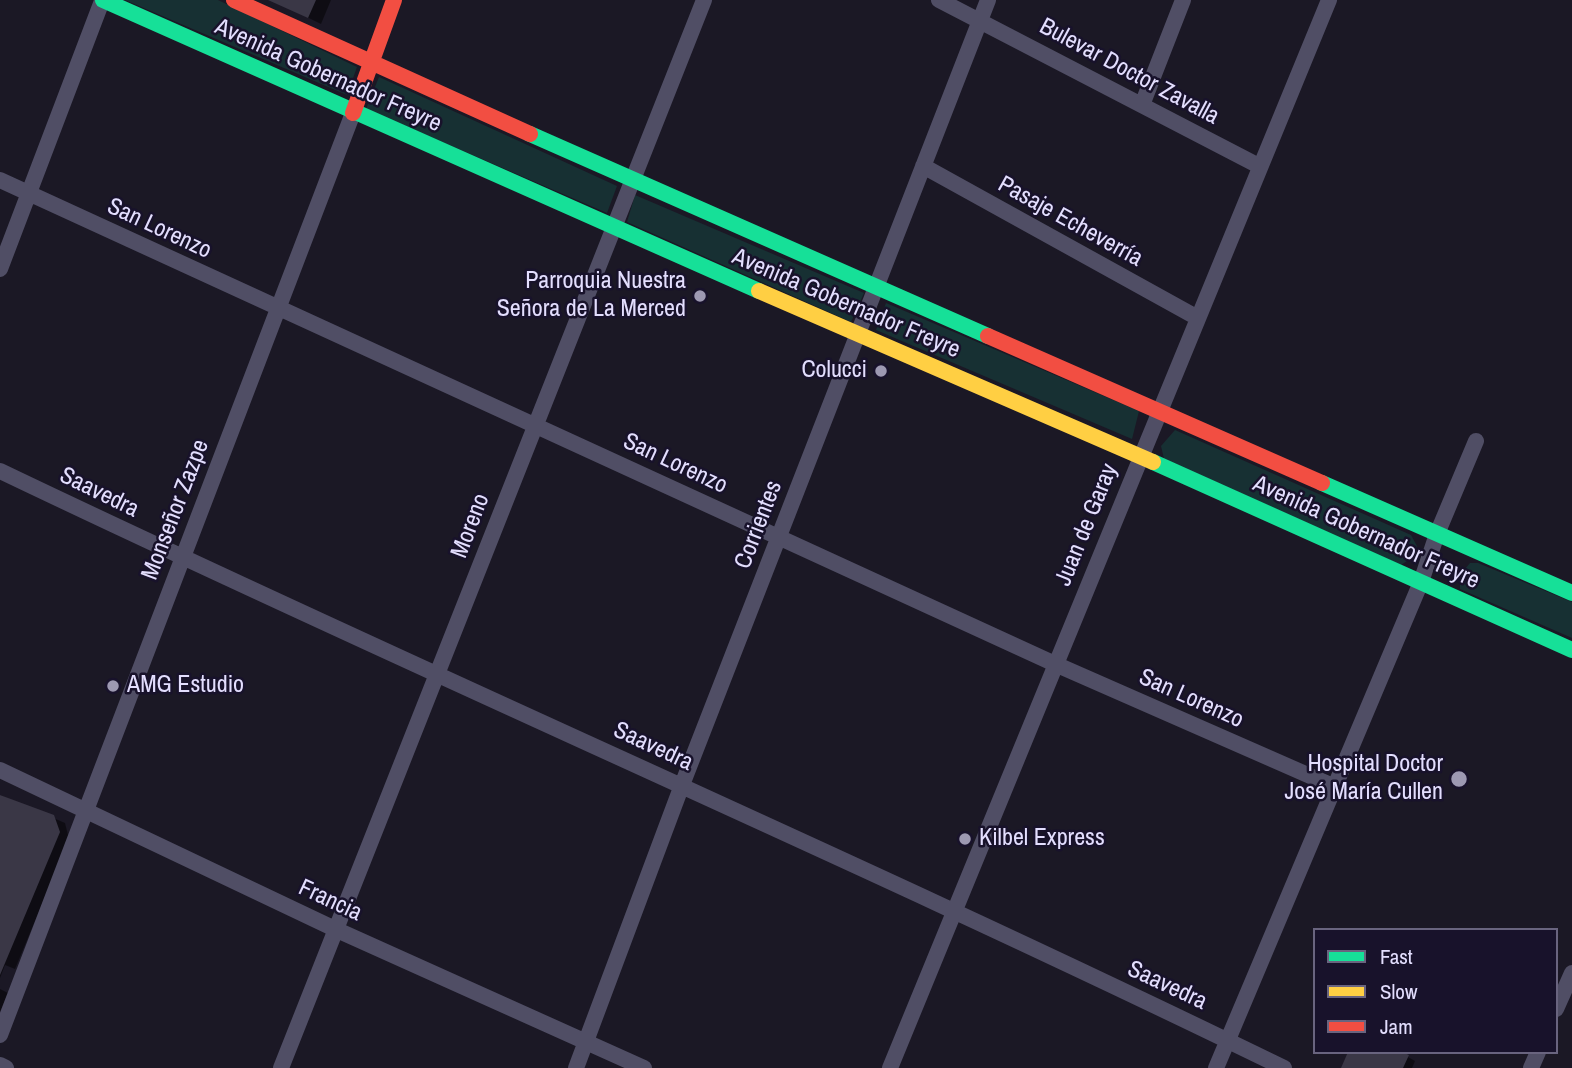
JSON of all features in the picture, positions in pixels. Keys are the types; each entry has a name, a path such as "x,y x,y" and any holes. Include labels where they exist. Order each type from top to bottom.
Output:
{"main road":[{"name":"Avenida Gobernador Freyre","path":"103,0 613,228 1140,456 1572,650"},
{"name":"Avenida Gobernador Freyre","path":"234,0 631,180 1572,593"},
{"name":"Monseñor Zazpe","path":"353,113 394,0"}],"street":[{"path":"0,269 103,0"},
{"name":"Moreno","path":"281,1068 704,0"},
{"name":"Bulevar Doctor Zavalla","path":"939,0 1259,166"},
{"name":"Corrientes","path":"576,1068 682,785 988,0"},
{"path":"1142,105 1183,0"},
{"name":"Juan de Garay","path":"890,1068 1196,317 1329,0"},
{"name":"Monseñor Zazpe","path":"0,1035 353,113"},
{"name":"Pasaje Echeverría","path":"923,166 1196,317"},
{"name":"San Lorenzo","path":"0,180 1055,664 1333,786"},
{"path":"1216,1068 1420,582 1476,441"},
{"name":"Saavedra","path":"0,471 182,558 955,911 1284,1068"},
{"name":"Francia","path":"0,769 337,930 644,1068"},
{"path":"1558,1004 1572,973"},
{"path":"0,1065 6,1068"}],"green space":[{"path":"125,0 218,0 357,67 347,95"},
{"path":"379,77 617,186 607,213 366,109"},
{"path":"635,195 864,293 851,322 627,222"},
{"path":"886,303 1139,411 1132,439 876,330"},
{"path":"1175,430 1411,535 1417,546 1413,557 1401,565 1164,459 1161,446"},
{"path":"1470,563 1478,563 1572,602 1572,638 1460,589 1460,575"}],"building":[{"path":"268,0 316,0 308,18"},
{"path":"0,795 54,815 60,832 0,975"},
{"path":"1347,1054 1409,1055 1403,1068 1341,1068"}],"traffic: fast":[{"path":"103,0 759,291"},
{"path":"530,134 988,336"},
{"path":"1153,462 1572,650"},
{"path":"1322,483 1572,593"}],"traffic: slow":[{"path":"759,291 1153,462"}],"traffic: jam":[{"path":"234,0 530,134"},
{"path":"353,113 394,0"},
{"path":"988,336 1322,483"}],"place":[{"name":"Parroquia Nuestra Señora de La Merced","path":"700,296"},
{"name":"Colucci","path":"881,371"},
{"name":"AMG Estudio","path":"113,686"},
{"name":"Hospital Doctor José María Cullen","path":"1459,779"},
{"name":"Kilbel Express","path":"965,839"}]}
